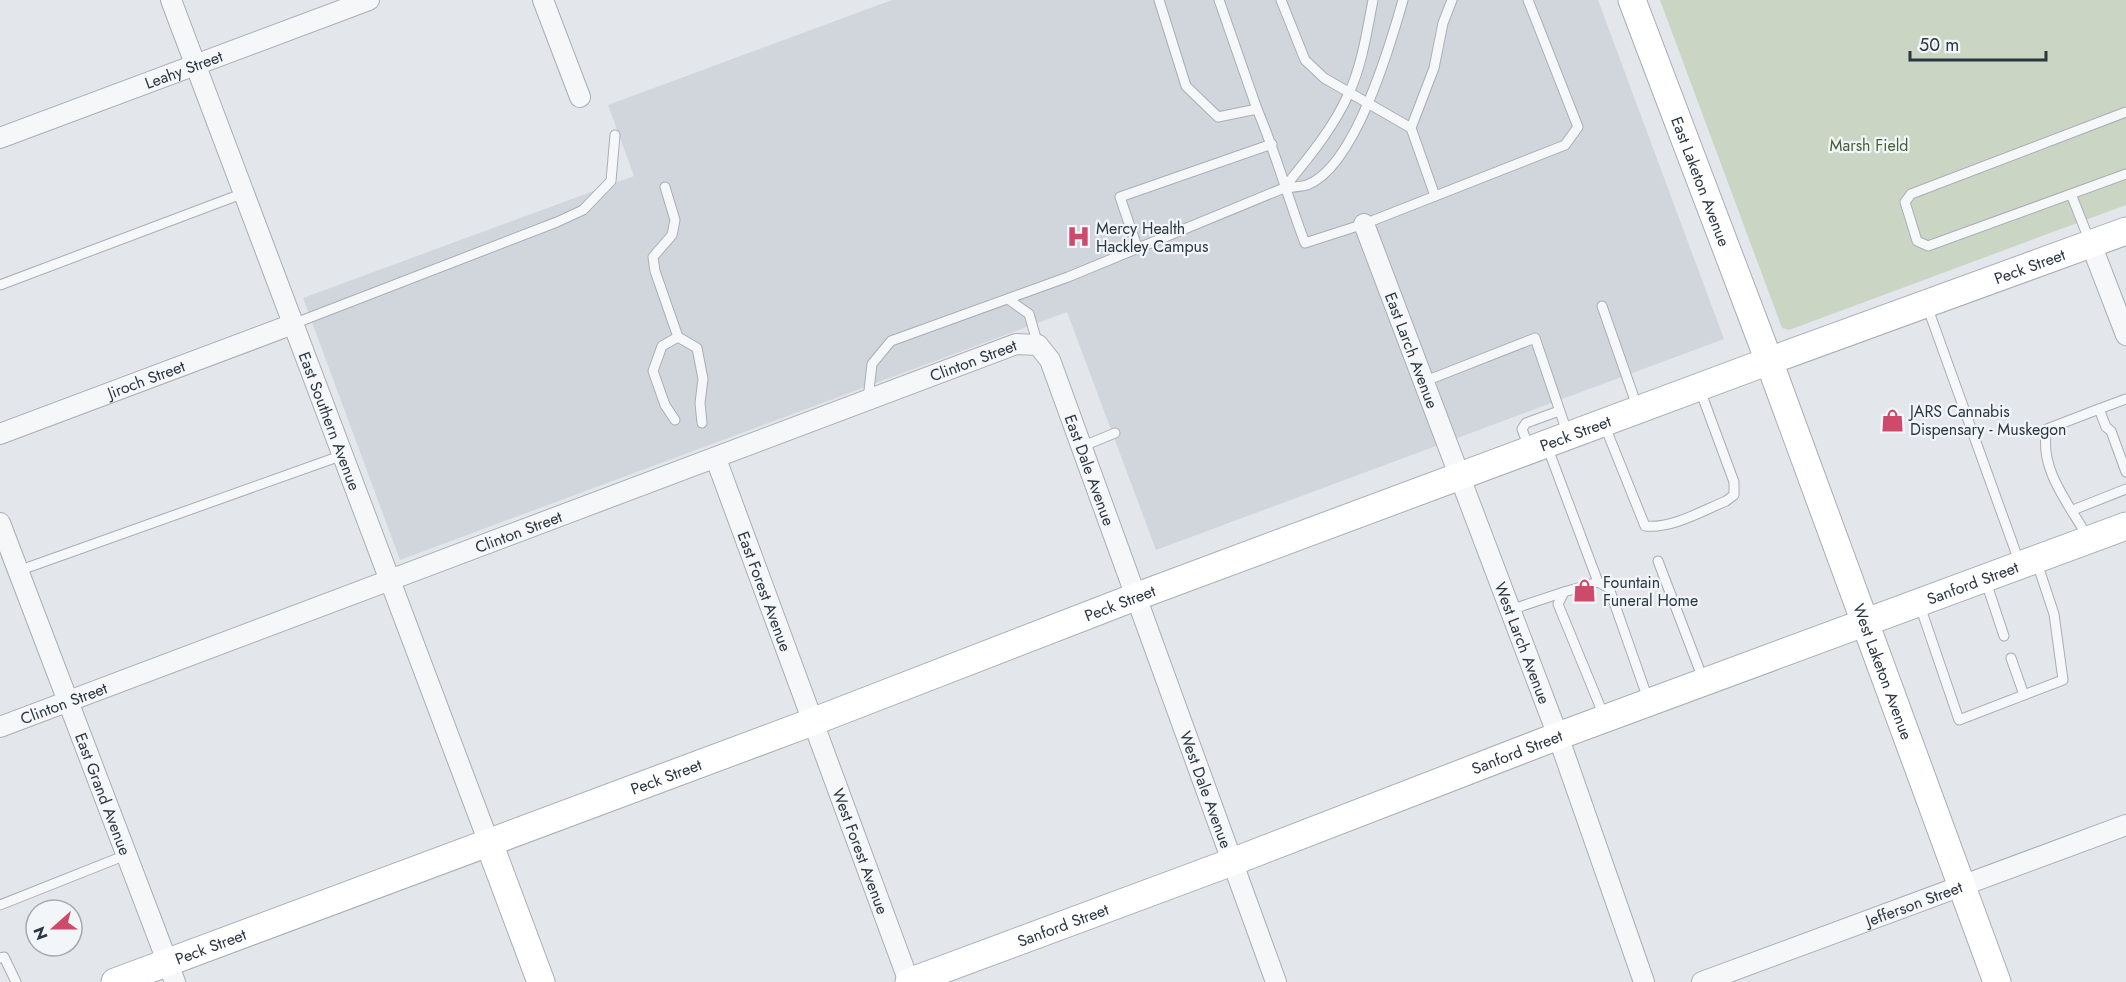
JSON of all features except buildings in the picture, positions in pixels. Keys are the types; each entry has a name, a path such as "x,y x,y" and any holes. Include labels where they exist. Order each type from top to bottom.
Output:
{"street":[{"name":"East Southern Avenue","path":"171,0 489,843"},
{"name":"Leahy Street","path":"0,138 369,0"},
{"path":"543,0 579,97"},
{"name":"East Laketon Avenue","path":"1632,0 1769,361"},
{"name":"East Larch Avenue","path":"1364,224 1459,477"},
{"name":"Peck Street","path":"115,982 171,973 489,843 812,722 1135,597 1459,477 1551,435 1604,422 2126,231"},
{"path":"2091,244 2126,335"},
{"name":"Jiroch Street","path":"0,434 293,324"},
{"name":"Clinton Street","path":"0,728 1016,344 1038,345"},
{"name":"East Dale Avenue","path":"1038,345 1050,360 1135,597"},
{"name":"West Laketon Avenue","path":"1769,361 1997,982"},
{"name":"East Forest Avenue","path":"716,459 812,722"},
{"name":"West Larch Avenue","path":"1459,477 1558,736 1644,982"},
{"name":"East Grand Avenue","path":"0,523 171,973"},
{"name":"Sanford Street","path":"909,982 1232,862 1605,718 2126,526"},
{"name":"West Dale Avenue","path":"1135,597 1276,982"},
{"name":"West Forest Avenue","path":"812,722 909,982"},
{"name":"Jefferson Street","path":"1702,982 2126,825"},
{"path":"489,843 542,982"}],"lane":[{"path":"1159,0 1186,86 1218,117 1257,109"},
{"path":"1219,0 1257,109 1272,144 1284,188 1305,243 1364,224 1565,146 1578,127 1528,0"},
{"path":"1281,0 1305,60 1324,78 1411,128 1435,196"},
{"path":"1284,188 1326,136 1350,93 1366,38 1373,0"},
{"path":"868,401 872,363 891,341 1068,277 1284,188 1308,185 1334,164 1354,134 1368,103 1403,0"},
{"path":"1411,128 1434,68 1443,23 1452,0"},
{"path":"2126,112 1911,194 1905,202 1917,241 1928,246 2126,174"},
{"path":"293,324 583,210 611,181 615,135"},
{"path":"1137,247 1120,197 1272,144"},
{"path":"665,187 675,220 672,235 653,256 655,271 678,337 697,348 703,379 700,403 702,423"},
{"path":"0,285 244,193"},
{"path":"2071,195 2091,244"},
{"path":"1008,299 1029,314 1038,345"},
{"path":"1918,602 1959,720 2063,680 2054,614 2028,563 1926,304"},
{"path":"1602,306 1638,409"},
{"path":"675,420 665,405 653,370 662,346 678,337"},
{"path":"1423,382 1535,338 1551,435 1598,582 1609,588 1649,702"},
{"path":"1604,422 1645,526 1655,528 1668,524 1726,501 1734,495 1734,483 1699,387"},
{"path":"2089,540 2073,510 2061,496 2044,443 2047,429 2126,399"},
{"path":"2099,409 2106,427 2111,431 2126,472"},
{"path":"1081,447 1115,433"},
{"path":"18,571 343,455"},
{"path":"2073,510 2126,489"},
{"path":"1658,561 1704,681"},
{"path":"1985,579 2004,636"},
{"path":"1510,610 1598,582"},
{"path":"1564,592 1558,604 1605,718"},
{"path":"2012,658 2024,695"},
{"path":"0,905 126,855"},
{"path":"0,946 2,957 16,982"}],"shaded area":[{"name":"Mercy Health Hackley Campus","path":"892,0 1598,0 1724,339 1156,550 1067,312 400,560 303,298 634,176 608,105"}],"green space":[{"name":"Marsh Field","path":"1660,0 2126,0 2126,205 1789,330 1782,328"}],"place":[{"name":"Mercy Health Hackley Campus","path":"1078,237"},
{"name":"JARS Cannabis Dispensary - Muskegon","path":"1892,420"},
{"name":"Fountain Funeral Home","path":"1585,591"}]}
